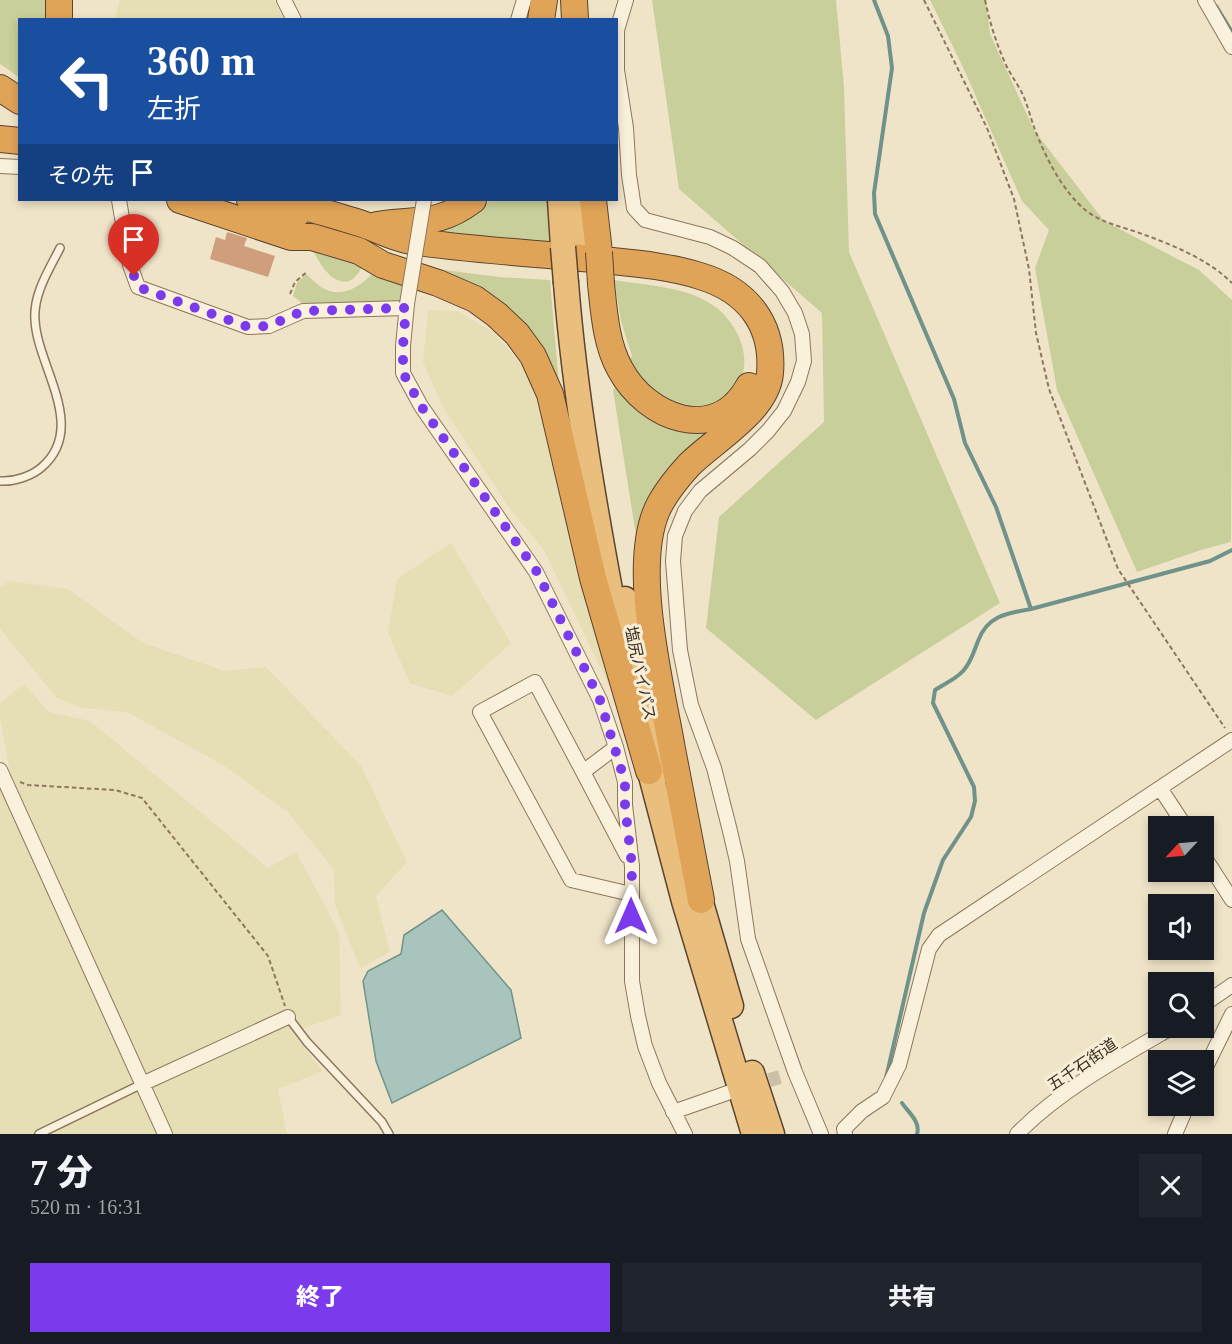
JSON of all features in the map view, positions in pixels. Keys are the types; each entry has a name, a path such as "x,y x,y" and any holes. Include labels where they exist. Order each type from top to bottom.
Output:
{"highway":[{"path":"58,0 59,18"},
{"path":"541,18 544,0"},
{"path":"564,18 568,0"},
{"path":"568,0 572,18"},
{"path":"573,18 574,0"},
{"path":"0,70 18,82"},
{"path":"0,88 18,100"},
{"path":"0,138 18,141"},
{"path":"183,201 291,237 312,237 359,251 383,265 438,283 475,299 508,324 533,356 550,394 593,578 650,771"},
{"path":"217,201 296,226 312,237"},
{"path":"253,201 300,216 314,206"},
{"path":"286,201 314,206 393,237 412,241 499,252 670,268 704,277 728,288 751,307 764,325 771,348 771,369 770,378 761,397 743,419 696,459 674,483 659,505 648,541 647,578 654,649 701,900"},
{"path":"368,226 443,218 472,201"},
{"name":"塩尻バイパス","path":"560,201 580,250"},
{"name":"塩尻バイパス","path":"577,201 590,382 607,503 632,633 678,834 701,900 736,1022 772,1134"},
{"path":"359,251 388,249 411,255 496,267 646,275 698,286 734,307 746,321 757,348 756,366 751,382 742,397 728,410 711,417 691,420 665,414 641,398 626,380 614,355 607,328 583,284 580,250 593,201"},
{"name":"塩尻バイパス","path":"583,284 570,336 595,507 619,636 650,771 684,901 754,1134"}],"street":[{"path":"284,0 293,18"},
{"path":"519,18 524,0"},
{"path":"618,27 626,0"},
{"path":"1205,0 1232,47"},
{"path":"618,76 634,208 645,220 710,237 733,248 760,266 782,291 795,313 802,334 804,361 798,382 784,411 756,443 700,491 685,511 675,536 673,561 680,650 691,705 714,768 725,810 737,861 748,939 795,1072 821,1134"},
{"path":"0,166 18,167"},
{"path":"119,201 130,265 138,287 158,295 248,327 269,326 303,311 406,306"},
{"path":"424,201 406,306 403,373 421,406 537,572 600,700 625,782 625,806 632,866 632,981 638,1016 645,1046 673,1112 685,1134"},
{"path":"631,894 571,880 480,712 535,682 632,866"},
{"path":"845,1134 844,1129 862,1111 883,1097 898,1065 929,949 939,935 1160,788 1229,734"},
{"path":"583,772 616,747"},
{"path":"1,773 165,1134"},
{"path":"1160,788 1178,816"},
{"path":"1214,872 1232,900"},
{"path":"1214,997 1232,985"},
{"path":"1214,1050 1232,1014"},
{"path":"142,1084 288,1017"},
{"name":"五千石街道","path":"1017,1134 1031,1120 1087,1080 1155,1038"},
{"path":"780,1077 795,1072"},
{"path":"673,1112 733,1091"},
{"path":"1175,1134 1183,1116"}],"lane":[{"path":"0,481 18,479 37,472 48,462 57,444 62,424 58,399 38,343 35,305 60,248"},
{"path":"0,758 1,773"},
{"path":"288,1017 307,1042 382,1122 389,1134"},
{"path":"39,1134 142,1084"}],"path":[{"path":"924,0 987,128 1014,199 1029,269 1036,333 1049,389 1118,569 1229,734"},
{"path":"985,0 992,33 1022,93 1035,129 1055,170 1085,212 1200,259 1232,283"},
{"path":"290,294 295,282 308,271"},
{"path":"1,773 28,785 115,790 142,798 268,956 288,1017"}],"shaded area":[{"path":"120,0 275,0 284,18 115,18"},
{"path":"428,310 458,311 494,333 522,365 547,417 562,505 610,688 544,550 510,509 443,407 423,362"},
{"path":"451,543 511,643 452,696 410,683 388,633 397,579"},
{"path":"9,581 68,589 143,643 225,671 266,667 361,766 407,862 376,896 390,952 360,968 335,905 334,870 288,812 223,765 127,712 82,708 57,698 0,629 0,588"},
{"path":"24,684 49,712 90,721 268,868 296,852 339,932 341,1015 292,1032 323,1071 278,1089 287,1134 173,1134 12,783 0,718 0,703"},
{"path":"0,788 131,1078 157,1134 0,1134"}],"green space":[{"path":"0,0 51,0 51,18 18,18 18,76 0,64"},
{"path":"652,0 836,0 844,87 849,252 1000,603 816,720 706,628 719,517 824,422 822,313 679,189"},
{"path":"930,0 986,0 990,34 1034,130 1104,221 1199,270 1232,300 1231,542 1137,572 1057,390 1035,268 1049,230 1022,201 962,65"},
{"path":"489,201 547,201 549,250 426,235 475,214"},
{"path":"314,252 362,267 356,276 349,281 342,282 329,274"},
{"path":"421,267 499,277 550,280 559,385 539,353"},
{"path":"375,270 404,279 400,303 307,307 293,296 297,283 306,274 322,288 339,292 360,285"},
{"path":"614,280 682,291 707,301 718,309 735,330 744,354 741,378 735,389 717,404 705,409 663,406 628,362 632,356 621,321"},
{"path":"616,386 714,426 637,542 613,390"}],"water":[{"path":"442,910 511,990 521,1038 392,1103 376,1061 363,981 368,971 401,954 404,935"}],"building":[{"path":"227,232 247,238 244,246 275,256 268,277 210,259 216,237 225,240"}],"waterway":[{"path":"874,0 888,36 892,68 874,193 875,214 954,399 965,443 996,507 1031,609"},
{"path":"1216,6 1232,32"},
{"path":"886,1078 924,913 943,860 971,817 975,801 974,787 933,703 935,690 966,668 982,633 992,621 999,617 1210,561 1232,550"},
{"path":"902,1103 916,1121 917,1134"}],"tunnel":[{"path":"749,1086 780,1077"}],"route":[{"path":"134,276 138,287 248,327 269,326 303,311 406,308 403,373 421,406 537,572 600,700 625,782 625,806 632,866 631,916"}]}
